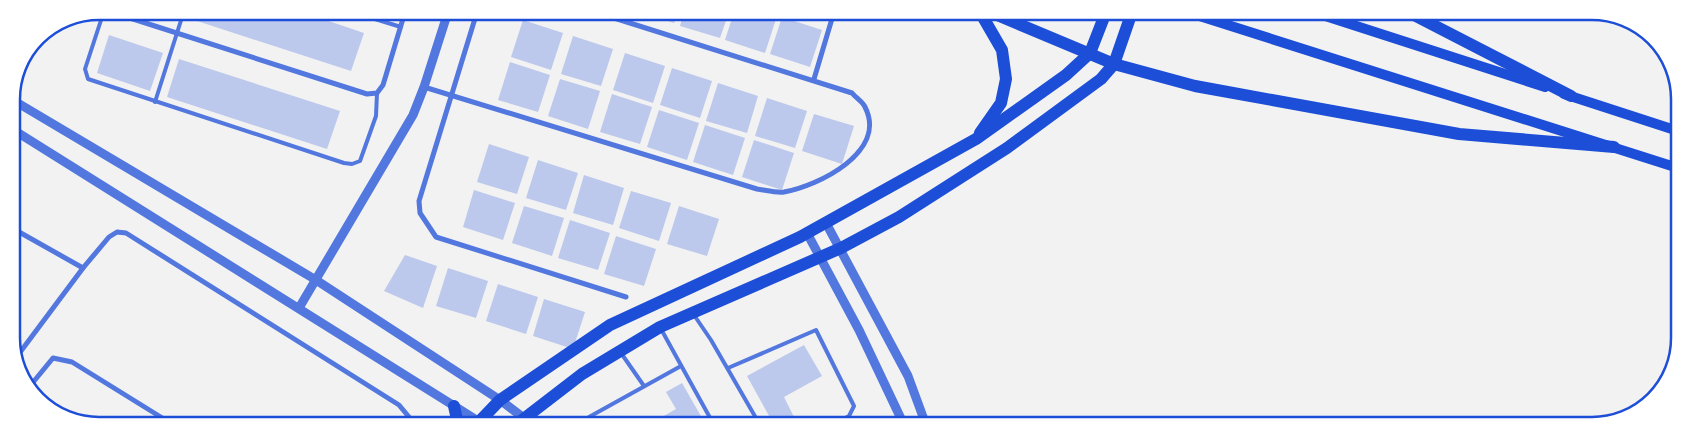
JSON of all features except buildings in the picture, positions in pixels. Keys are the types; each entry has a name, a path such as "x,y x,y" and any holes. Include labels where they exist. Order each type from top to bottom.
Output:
{"main road":[{"path":"976,139 1001,103 1006,78 1002,50 985,20"},
{"path":"1010,20 1114,64 1195,86 1459,134 1614,147"},
{"path":"485,417 500,400 610,325 807,233 976,139 1066,75 1090,53 1103,20"},
{"path":"526,417 582,374 660,327 841,248 899,217 1007,148 1078,98 1101,79 1114,64 1129,20"},
{"path":"1213,20 1283,44 1671,166"},
{"path":"1338,20 1671,129"},
{"path":"1424,20 1571,96"},
{"path":"454,406 456,417"}],"street":[{"path":"136,20 367,94 377,93 382,85 403,20"},
{"path":"299,308 413,115 445,20"},
{"path":"475,20 419,201 420,213 436,237 626,297"},
{"path":"424,87 757,189 782,192 813,184 850,163 863,146 870,124 865,106 852,94 814,80 621,20"},
{"path":"814,80 832,20"},
{"path":"20,104 316,280 500,400 517,417"},
{"path":"20,134 471,417"},
{"path":"826,223 908,376 923,417"},
{"path":"22,350 83,268 109,237 117,232 126,233 399,405 408,417"},
{"path":"20,233 83,268"},
{"path":"807,233 859,330 900,417"},
{"path":"34,382 53,358 72,362 161,417"}],"lane":[{"path":"101,20 85,74 93,81 352,164 360,161 376,116 377,93"},
{"path":"155,102 181,20"},
{"path":"378,20 401,27"},
{"path":"693,313 728,368 756,417"},
{"path":"660,327 710,417"},
{"path":"728,368 816,330 854,406 847,417"},
{"path":"619,350 644,386"},
{"path":"590,417 681,366"}]}
